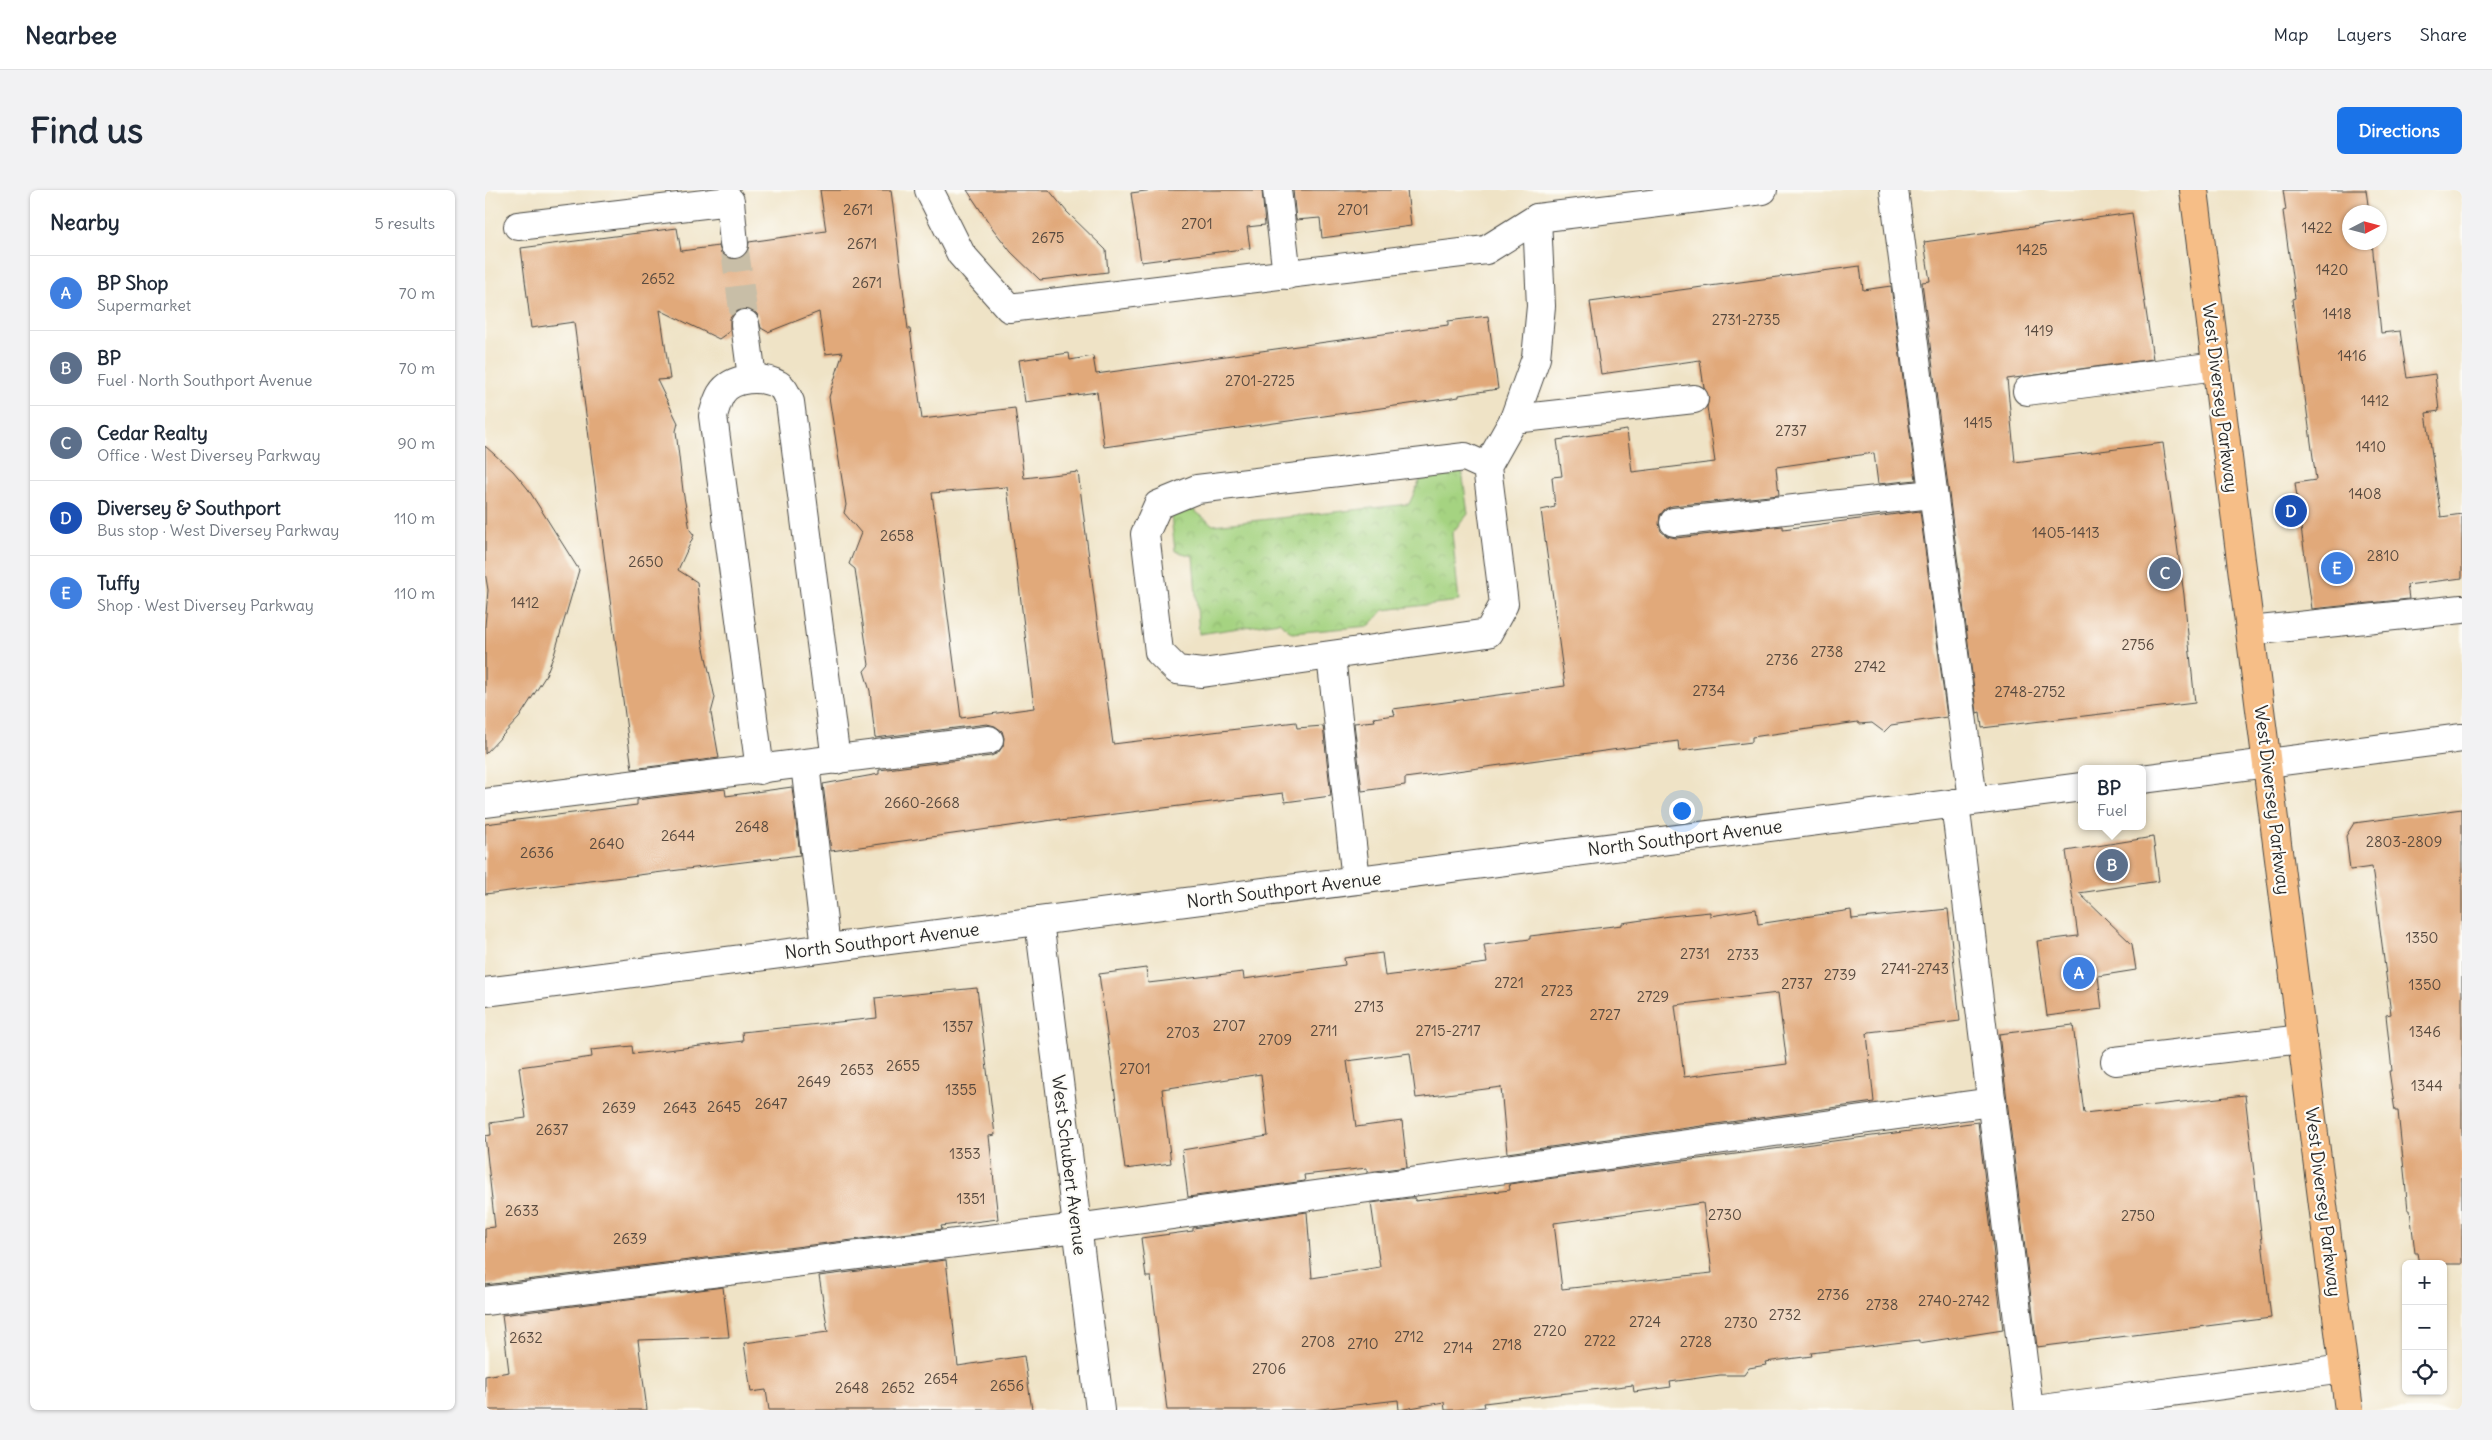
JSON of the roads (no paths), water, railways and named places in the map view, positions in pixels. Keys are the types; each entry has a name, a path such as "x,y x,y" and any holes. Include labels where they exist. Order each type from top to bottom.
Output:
{"main road":[{"name":"West Diversey Parkway","path":"2194,190 2349,1410"}],"street":[{"path":"929,190 961,254 1009,308 1486,250 1537,218 1763,190"},
{"path":"1277,190 1287,275"},
{"path":"1894,190 1933,494 1992,1102 2029,1410"},
{"path":"518,226 730,201 735,244"},
{"path":"1487,467 1465,457 1197,489 1158,505 1145,534 1159,652 1177,670 1202,673 1488,633 1504,604 1487,467 1515,419 1536,358 1541,306 1537,218"},
{"path":"745,324 752,378"},
{"path":"2027,392 2216,366"},
{"path":"760,770 713,416 722,392 736,382 752,378 763,379 781,386 790,402 836,760"},
{"path":"1515,419 1694,399"},
{"path":"1674,522 1933,494"},
{"path":"2250,631 2462,609"},
{"path":"1331,656 1356,880"},
{"path":"2146,779 2462,738"},
{"path":"485,803 989,740"},
{"path":"805,764 826,948"},
{"name":"North Southport Avenue","path":"485,992 2078,787"},
{"name":"West Schubert Avenue","path":"1039,921 1100,1410"},
{"path":"2115,1061 2302,1039"},
{"path":"485,1300 1077,1228 1992,1102"},
{"path":"2035,1410 2343,1369"}],"tunnel":[{"path":"734,244 745,324"}],"place":[{"name":"Diversey & Southport","path":"2291,511"},
{"name":"Tuffy","path":"2337,568"},
{"name":"Cedar Realty","path":"2165,573"},
{"name":"BP","path":"2112,865"},
{"name":"BP Shop","path":"2079,973"}]}
